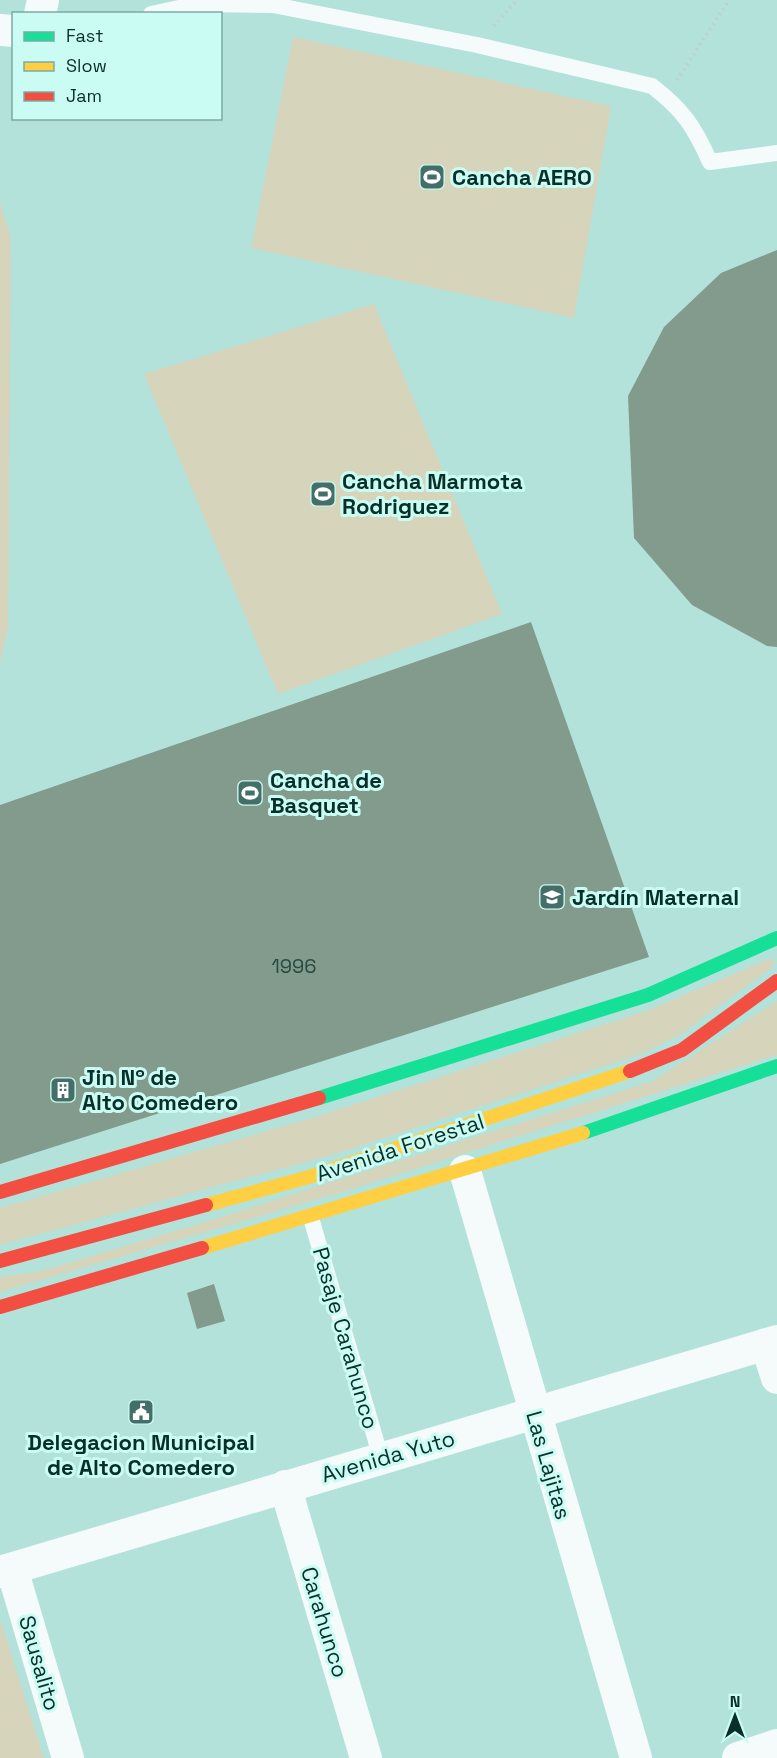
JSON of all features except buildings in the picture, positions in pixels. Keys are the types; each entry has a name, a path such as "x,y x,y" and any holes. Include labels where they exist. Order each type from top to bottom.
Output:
{"main road":[{"path":"0,1192 251,1119 648,995 777,938"},
{"name":"Avenida Forestal","path":"0,1261 309,1177 640,1068 682,1050 777,981"},
{"name":"Avenida Forestal","path":"0,1307 311,1218 465,1171 640,1116 777,1066"}],"street":[{"name":"Las Lajitas","path":"465,1171 636,1758"},
{"name":"Avenida Yuto","path":"6,1570 772,1342"},
{"path":"772,1342 777,1378"},
{"name":"Carahunco","path":"285,1486 366,1758"},
{"name":"Sausalito","path":"6,1570 68,1758"},
{"path":"738,1758 777,1745"}],"lane":[{"path":"160,12 208,2 273,5 477,45 652,86 670,100 695,128 710,162 777,153"},
{"name":"Pasaje Carahunco","path":"311,1218 381,1458"}],"path":[{"path":"477,45 517,0"},
{"path":"670,100 679,77 729,0"}],"shaded area":[{"name":"Cancha AERO","path":"293,37 611,106 574,318 251,248"},
{"path":"0,203 10,234 11,264 8,627 0,663"},
{"name":"Cancha Marmota Rodriguez","path":"374,304 502,614 278,694 144,374"},
{"path":"772,958 774,966 681,1034 641,1054 332,1155 0,1245 0,1208 315,1117 646,1011"},
{"path":"777,1001 777,1055 342,1192 0,1292 0,1277 42,1271 653,1081"},
{"path":"1,1622 44,1758 0,1758"}],"traffic: fast":[{"path":"319,1098 648,995 777,938"},
{"path":"583,1133 777,1066"}],"traffic: slow":[{"path":"206,1205 309,1177 630,1071"},
{"path":"202,1248 583,1133"}],"traffic: jam":[{"path":"630,1071 682,1050 777,981"},
{"path":"0,1192 319,1098"},
{"path":"0,1261 206,1205"},
{"path":"0,1307 202,1248"}],"place":[{"name":"Cancha AERO","path":"432,177"},
{"name":"Cancha Marmota Rodriguez","path":"323,494"},
{"name":"Cancha de Basquet","path":"250,793"},
{"name":"Jardín Maternal","path":"552,897"},
{"name":"Jin Nº de Alto Comedero","path":"63,1090"},
{"name":"Delegacion Municipal de Alto Comedero","path":"141,1412"}]}
